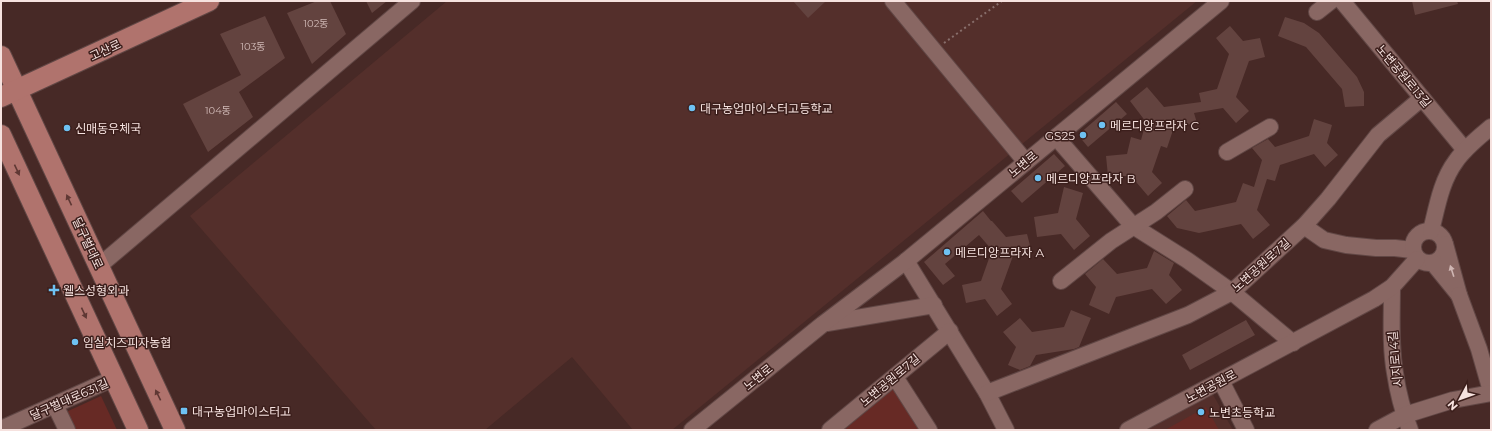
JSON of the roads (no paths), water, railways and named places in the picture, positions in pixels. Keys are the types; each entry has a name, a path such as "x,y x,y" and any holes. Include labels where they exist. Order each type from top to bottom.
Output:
{"main road":[{"name":"고산로","path":"9,93 209,1"},
{"name":"달구벌대로","path":"1,56 9,93 99,266 175,430"},
{"path":"1,135 138,430"}],"street":[{"path":"99,266 144,226 412,1"},
{"path":"893,1 1026,162"},
{"name":"노변로","path":"692,430 824,324 906,261 1221,1"},
{"path":"1318,12 1331,1"},
{"name":"노변공원로13길","path":"1342,1 1465,150"},
{"name":"노변공원로7길","path":"987,393 1188,316 1232,292 1304,226 1328,199 1378,135 1422,98"},
{"path":"1227,152 1270,127"},
{"path":"1431,231 1444,183 1456,161 1465,150 1491,127"},
{"path":"1056,137 1133,226 1187,260 1232,292 1293,343"},
{"path":"1061,280 1111,241 1156,212 1184,188"},
{"path":"1304,226 1324,240 1346,245 1395,248 1415,254 1427,263 1438,261 1444,252 1444,241"},
{"path":"1377,430 1404,415 1453,400 1491,392 1479,349 1459,295 1444,241 1441,236 1431,231 1421,232 1416,236 1412,245 1415,254"},
{"name":"노변공원로","path":"1128,430 1374,299 1392,287 1415,254"},
{"path":"906,261 987,393 1006,430"},
{"path":"1433,263 1459,295"},
{"name":"시지로14길","path":"1392,287 1394,372 1404,415 1410,430"},
{"name":"노변로","path":"824,324 934,305"},
{"name":"노변공원로7길","path":"830,430 950,331"},
{"path":"895,377 929,430"},
{"name":"달구벌대로631길","path":"1,429 114,378"},
{"path":"1220,382 1246,430"},
{"path":"55,405 67,430"}],"place":[{"name":"대구농업마이스터고등학교","path":"692,108"},
{"name":"메르디앙프라자 C","path":"1102,125"},
{"name":"신매동우체국","path":"67,128"},
{"name":"GS25","path":"1083,135"},
{"name":"메르디앙프라자 B","path":"1038,178"},
{"name":"메르디앙프라자 A","path":"947,252"},
{"name":"웰스성형외과","path":"54,290"},
{"name":"임실치즈피자농협","path":"75,342"},
{"name":"대구농업마이스터고","path":"184,411"},
{"name":"노변초등학교","path":"1201,412"}]}
